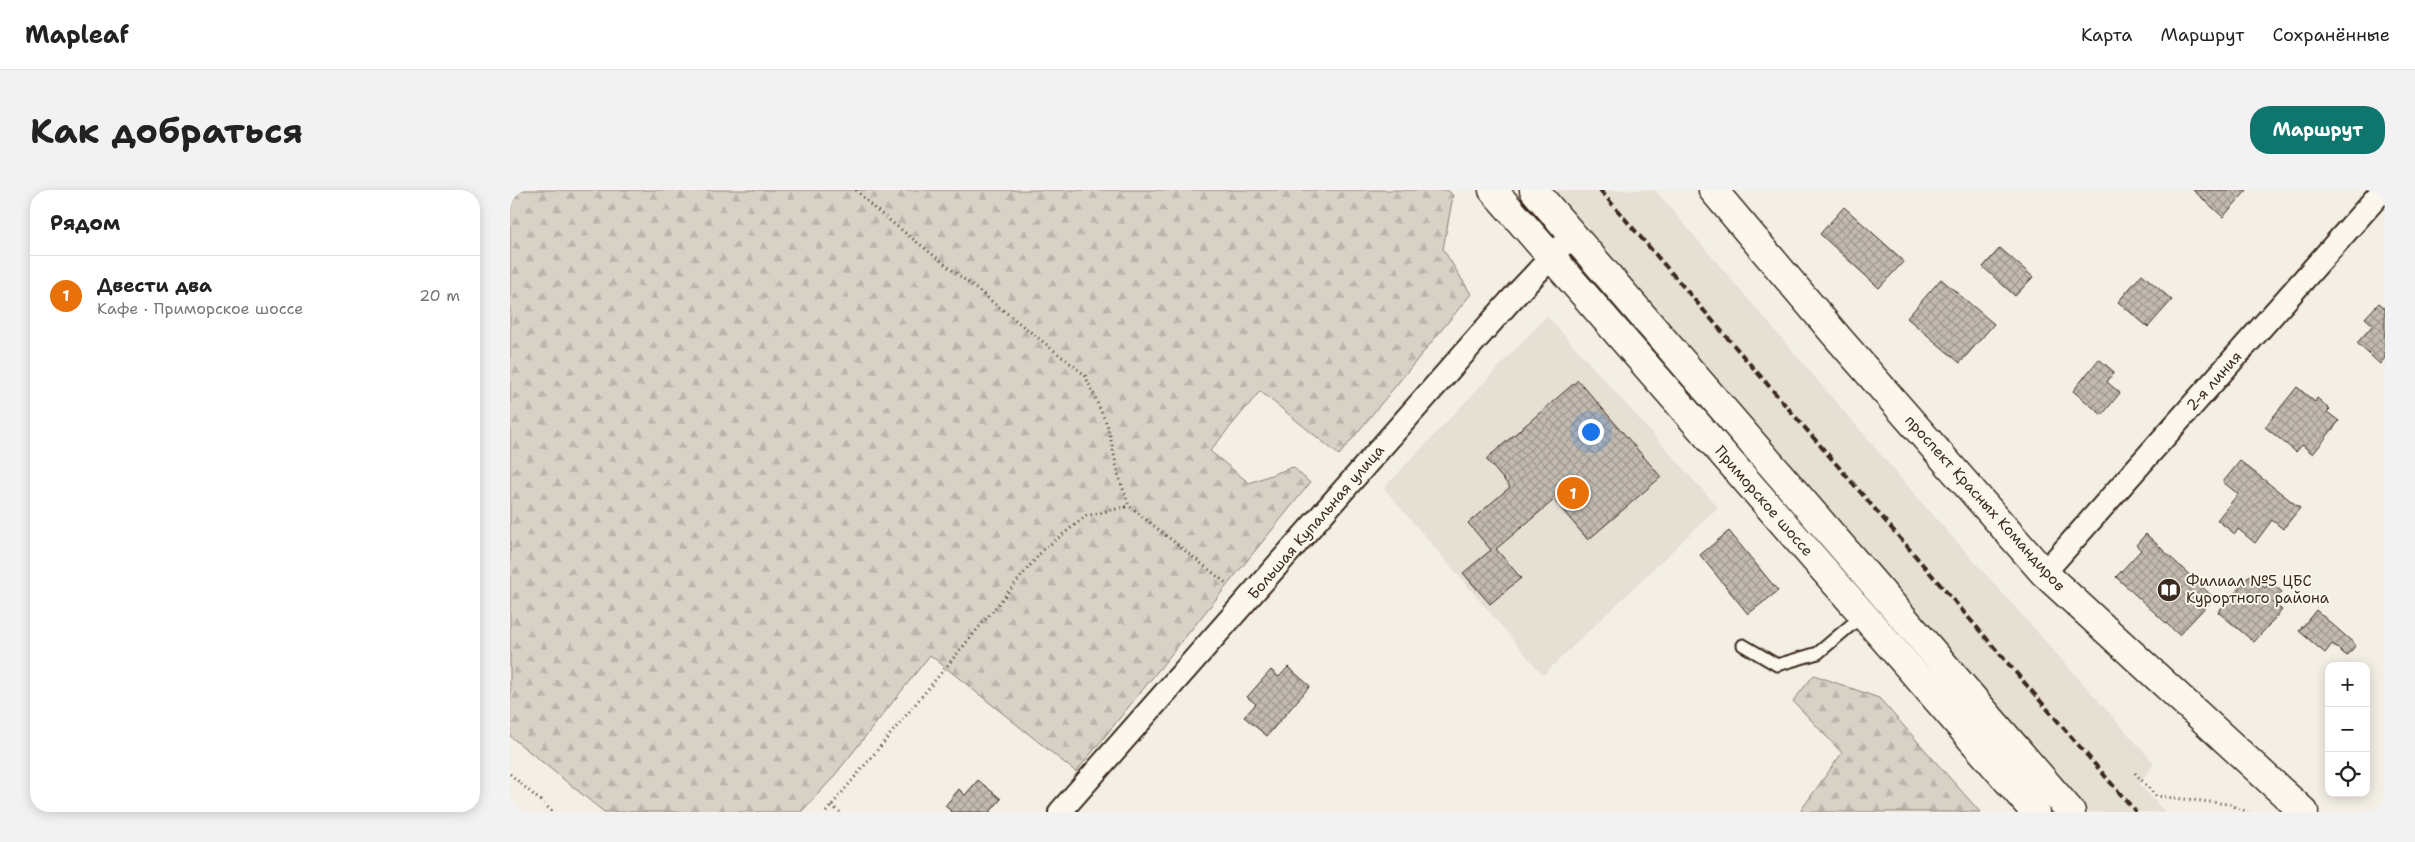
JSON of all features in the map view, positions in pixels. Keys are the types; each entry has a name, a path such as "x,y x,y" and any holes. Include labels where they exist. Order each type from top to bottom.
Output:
{"main road":[{"name":"Приморское шоссе","path":"1493,190 2035,812"},
{"name":"Приморское шоссе","path":"1534,190 2071,812"},
{"name":"проспект Красных Командиров","path":"1713,190 1839,339 2044,573 2304,812"}],"street":[{"name":"2-я линия","path":"2044,573 2383,190"},
{"name":"Большая Купальная улица","path":"1060,812 1510,301 1573,234"}],"lane":[{"path":"1743,645 1777,665 1818,653 1864,614"}],"path":[{"path":"856,190 875,209 1085,376 1108,427 1119,477 1129,506 1247,600"},
{"path":"826,812 1043,550 1086,516 1129,506"},
{"path":"2135,772 2156,796 2228,804 2248,812"},
{"path":"510,774 553,812"},
{"path":"831,806 840,812"}],"shaded area":[{"path":"1548,190 1655,190 1923,504 2154,763 2139,784 2165,812 2088,812"},
{"path":"1547,316 1718,507 1543,675 1384,488"}],"green space":[{"path":"510,190 1448,190 1453,196 1443,249 1471,294 1339,455 1260,391 1210,451 1249,483 1293,467 1310,483 1076,772 930,655 831,780 801,812 604,812 510,736"},
{"path":"1814,675 1879,698 1980,812 1803,812 1801,810 1842,753 1793,701"}],"building":[{"path":"2193,190 2247,190 2223,217"},
{"path":"1844,207 1904,261 1879,288 1820,234"},
{"path":"2000,248 2033,277 2015,296 1983,267"},
{"path":"2142,274 2172,300 2148,327 2118,302"},
{"path":"1941,279 1994,324 1960,363 1907,318"},
{"path":"2379,303 2385,308 2385,358 2380,364 2357,343 2373,325 2365,318"},
{"path":"2099,359 2114,372 2107,382 2120,393 2102,415 2073,391"},
{"path":"1578,380 1661,477 1588,540 1554,500 1496,549 1521,578 1490,604 1463,573 1491,550 1468,523 1510,487 1486,459"},
{"path":"2297,387 2315,402 2317,398 2330,409 2327,412 2339,421 2313,454 2302,445 2296,452 2265,427"},
{"path":"2240,461 2300,508 2283,529 2272,520 2255,543 2238,529 2235,534 2217,520 2238,494 2223,482"},
{"path":"1729,531 1778,591 1748,614 1700,555"},
{"name":"Филиал №5 ЦБС Курортного района","path":"2146,534 2214,598 2179,635 2116,577 2141,550 2136,545"},
{"path":"2250,575 2265,588 2270,582 2282,592 2273,603 2282,610 2254,642 2218,612"},
{"path":"2316,610 2356,645 2347,656 2332,644 2325,653 2299,631"},
{"path":"1288,667 1310,686 1267,736 1244,717 1256,704 1247,697 1271,670 1279,677"},
{"path":"978,780 1001,799 990,812 950,812 945,806 959,789 965,795"}],"railway":[{"path":"1600,190 2136,812"}],"place":[{"name":"Двести два","path":"1573,493"},
{"name":"Филиал №5 ЦБС Курортного района","path":"2169,590"}]}
